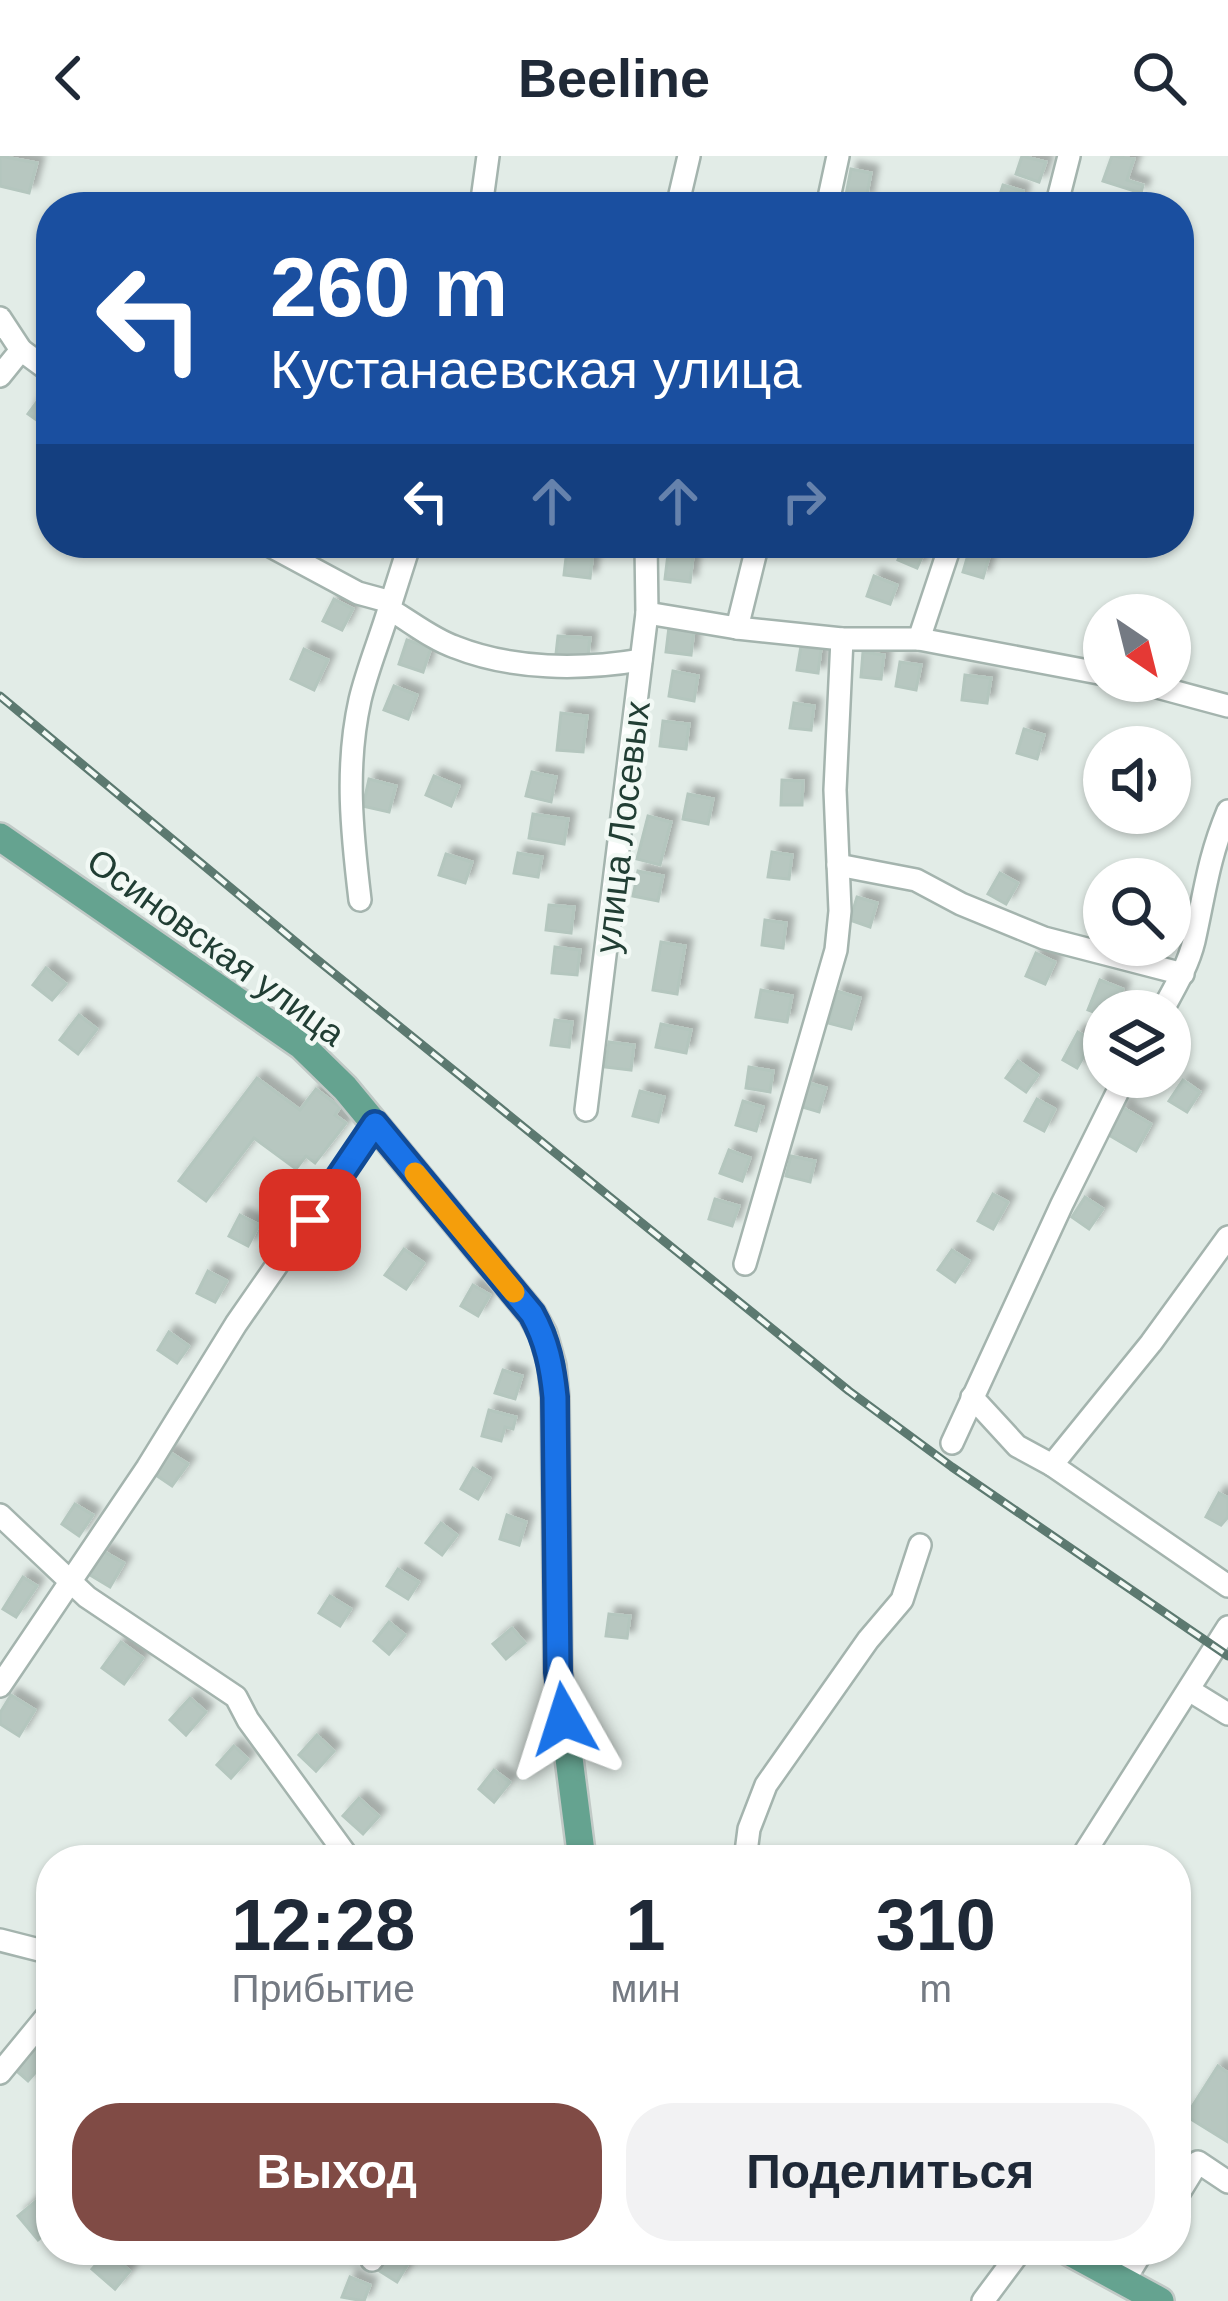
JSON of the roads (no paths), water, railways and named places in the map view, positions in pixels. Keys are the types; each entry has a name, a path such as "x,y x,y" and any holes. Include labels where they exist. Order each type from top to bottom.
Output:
{"main road":[{"name":"Осиновская улица","path":"0,837 302,1046 375,1124 532,1314 552,1366 558,1672 580,1845"},
{"path":"1094,2265 1160,2301"}],"street":[{"path":"483,192 488,156"},
{"path":"680,192 689,156"},
{"path":"830,192 838,156"},
{"path":"1060,192 1069,156"},
{"path":"0,318 21,350 36,361"},
{"path":"0,376 21,350"},
{"path":"293,558 390,606 454,647 521,663 571,667 641,660"},
{"path":"360,900 350,811 356,733 361,700 405,558"},
{"name":"улица Лосевых","path":"586,1110 647,613 646,558"},
{"path":"737,628 754,558"},
{"path":"919,639 946,558"},
{"path":"647,613 842,639 919,639 1083,670"},
{"path":"746,1264 836,950 840,911 835,790 842,639"},
{"path":"1191,696 1228,706"},
{"path":"1174,990 1193,943 1208,859 1228,811"},
{"path":"838,866 916,880 1044,938 1183,974"},
{"path":"952,1443 1115,1098"},
{"path":"0,1686 236,1324 375,1124"},
{"path":"1052,1465 1151,1343 1228,1237"},
{"path":"972,1397 1017,1446 1228,1586"},
{"path":"0,1515 87,1598 236,1697 339,1845"},
{"path":"747,1845 766,1785 868,1640 902,1600 920,1545"},
{"path":"1090,1845 1228,1627"},
{"path":"1189,1690 1228,1714"},
{"path":"0,1940 36,1949"},
{"path":"0,2073 36,2029"},
{"path":"1191,2173 1198,2162 1228,2182"},
{"path":"983,2301 1010,2265"},
{"path":"1124,2281 1134,2265"}],"railway":[{"path":"0,696 849,1391 1228,1656"}]}
